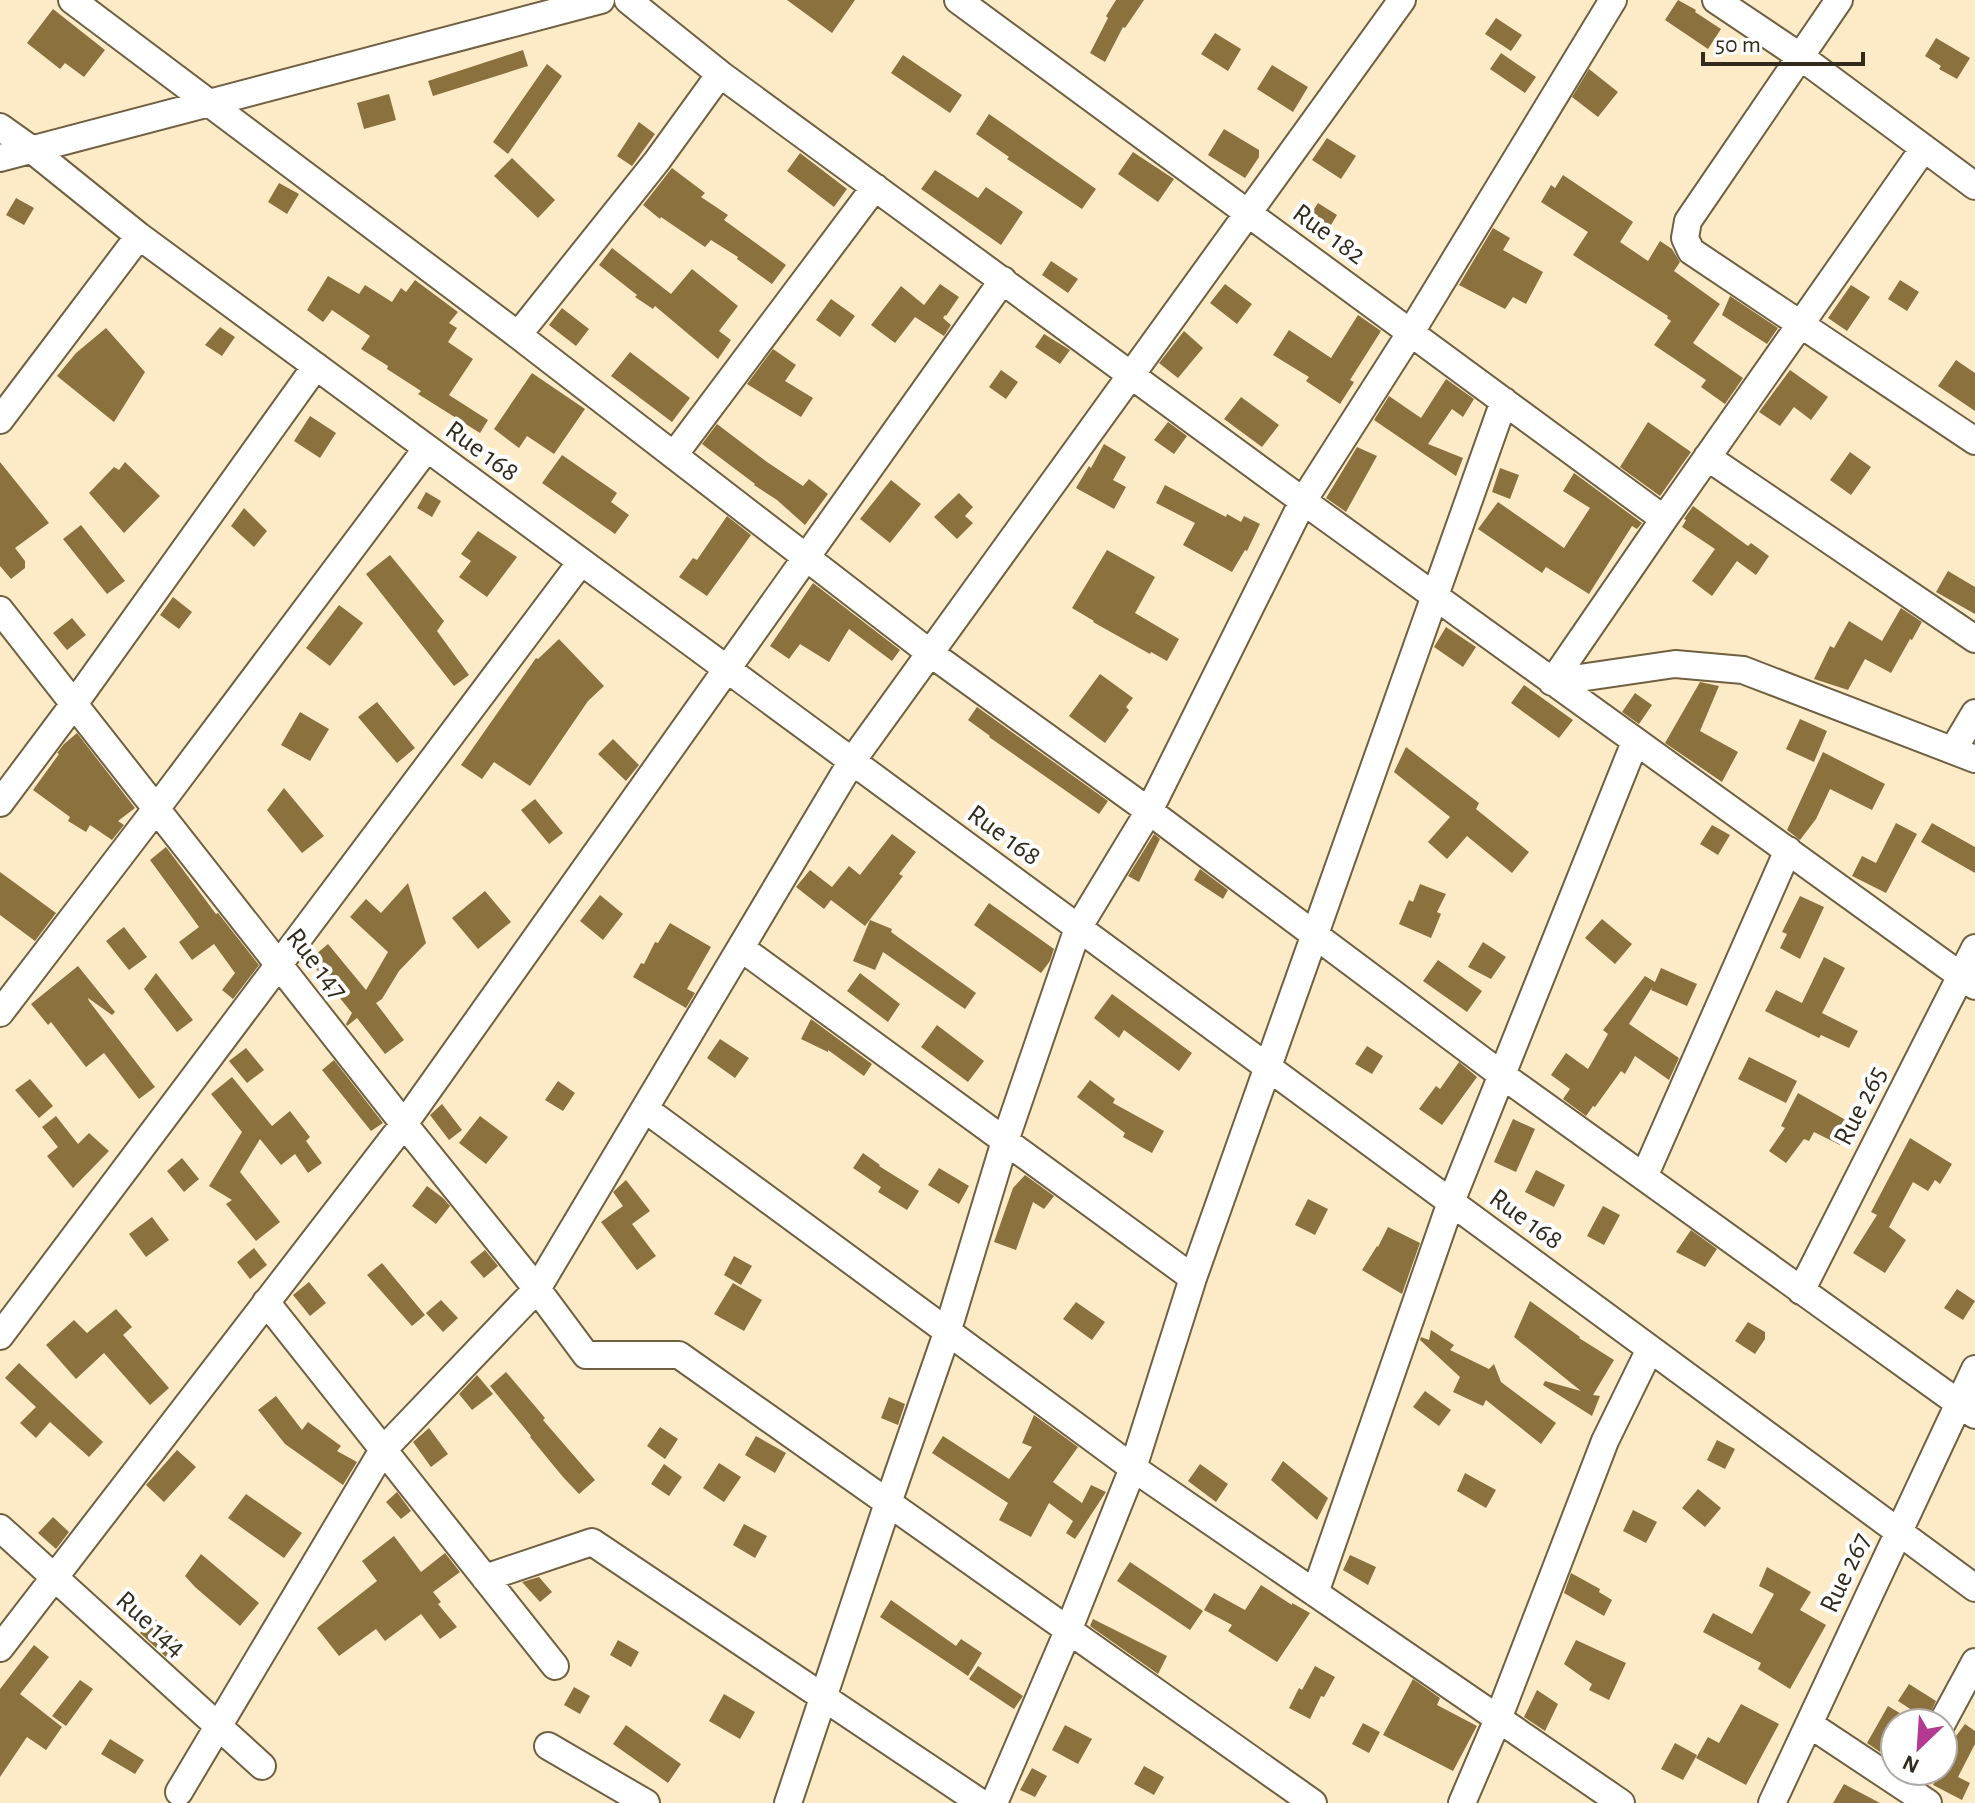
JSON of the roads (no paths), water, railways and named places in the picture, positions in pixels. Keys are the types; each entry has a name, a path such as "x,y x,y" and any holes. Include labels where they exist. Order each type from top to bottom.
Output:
{"street":[{"path":"0,158 601,0"},
{"path":"628,0 720,74 1303,501 1968,981"},
{"name":"Rue 182","path":"958,0 1664,519"},
{"path":"179,1792 383,1450 537,1289 852,761 1402,0"},
{"path":"788,1803 947,1333 1005,1141 1078,928 1149,811 1303,501 1411,332 1613,0"},
{"path":"1716,0 1801,57 1975,186"},
{"path":"1839,0 1688,221 1685,238 1691,251 1975,441"},
{"path":"79,2 930,653 1149,811 1502,1075 1967,1410"},
{"path":"518,335 657,161 720,74"},
{"name":"Rue 168","path":"0,127 139,236 1975,1588"},
{"path":"1552,682 1924,148"},
{"path":"674,455 875,187"},
{"path":"0,420 139,236"},
{"path":"0,1648 404,1124 1003,280"},
{"path":"0,803 316,366"},
{"path":"994,1803 1068,1631 1133,1468 1193,1278 1504,401"},
{"path":"0,1013 427,448"},
{"path":"1707,457 1975,639"},
{"path":"0,1336 581,562"},
{"name":"Rue 147","path":"0,610 586,1355 679,1355 888,1503"},
{"path":"1552,682 1675,664 1743,670 1964,754 1975,713"},
{"path":"1315,1593 1451,1202 1635,742"},
{"path":"1644,1177 1788,850"},
{"path":"741,948 1193,1278"},
{"name":"Rue 265","path":"1801,1291 1968,981 1975,948"},
{"path":"645,1109 1133,1468 1621,1803"},
{"path":"266,1302 555,1666"},
{"path":"1462,1803 1498,1719 1605,1441 1650,1349"},
{"name":"Rue 267","path":"1772,1803 1898,1532 1967,1410 1975,1369"},
{"path":"888,1503 1313,1803"},
{"name":"Rue 144","path":"0,1528 262,1766"},
{"path":"485,1578 592,1542 981,1803"},
{"path":"1951,1707 1975,1662"},
{"path":"1809,1724 1913,1791"},
{"path":"548,1746 646,1803"}]}
